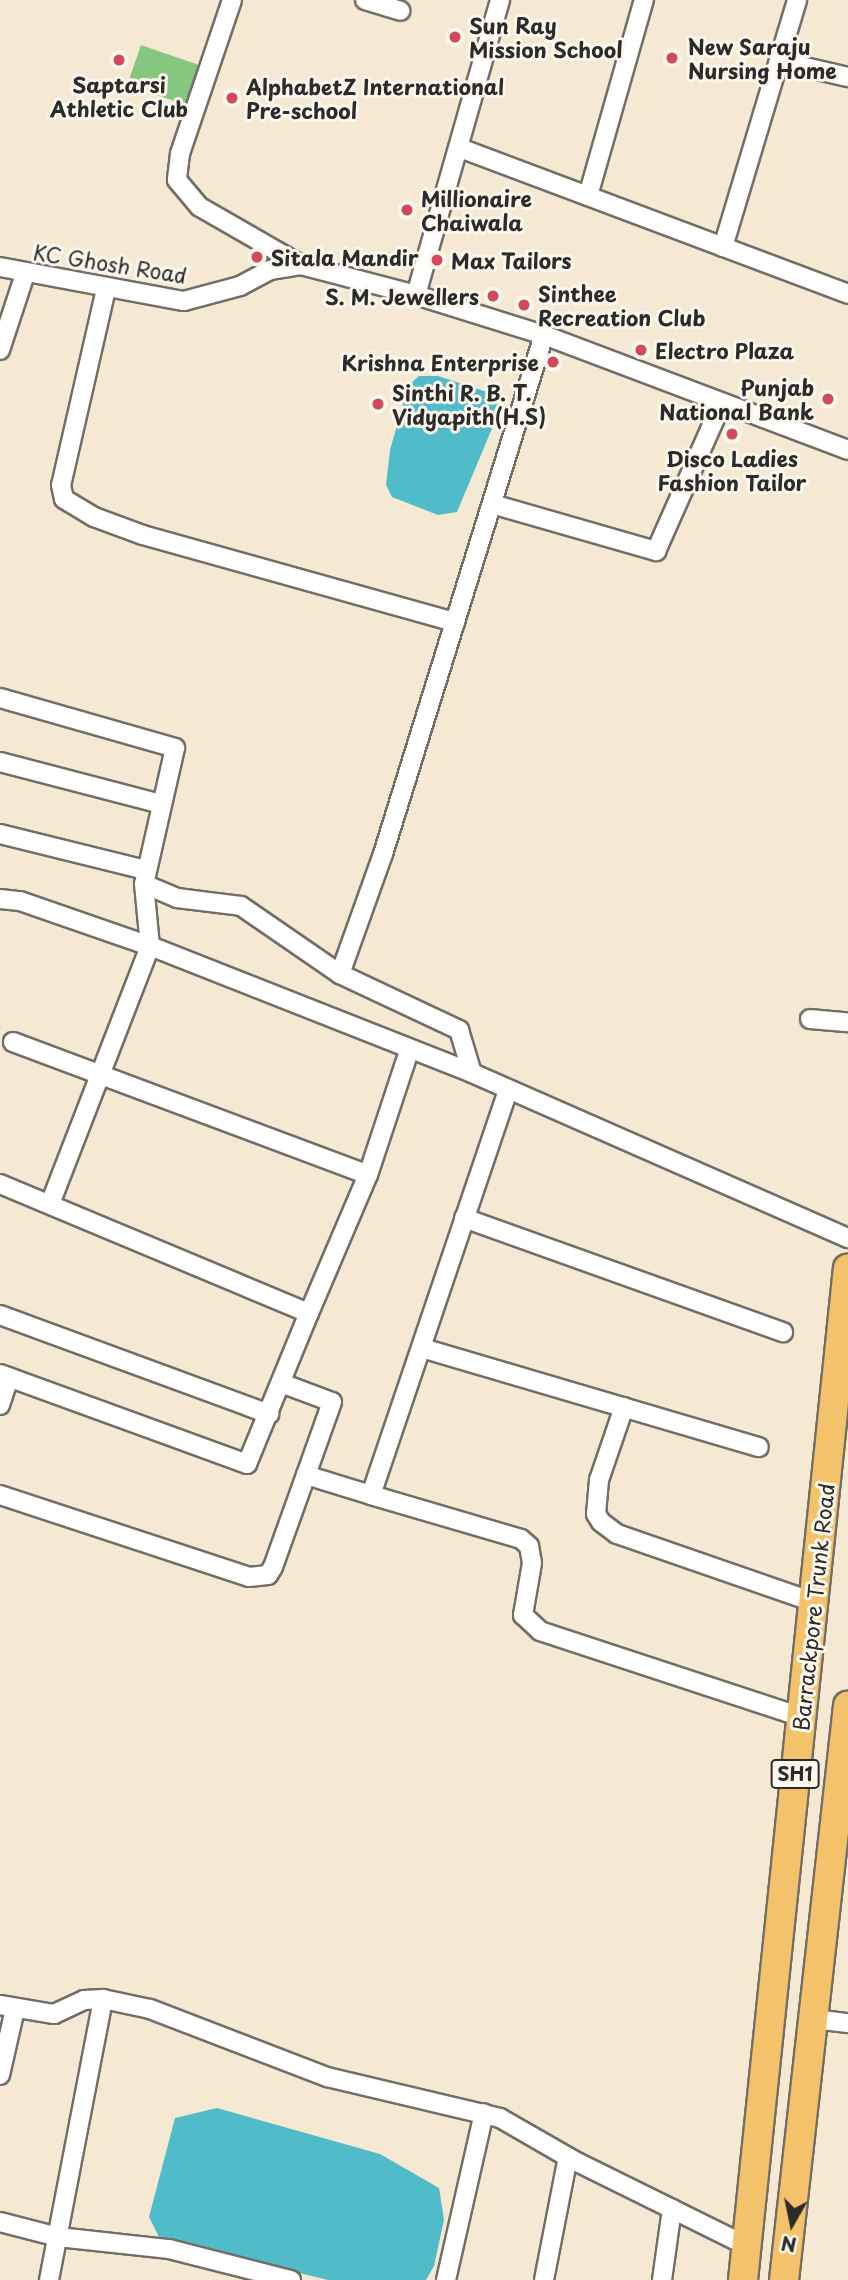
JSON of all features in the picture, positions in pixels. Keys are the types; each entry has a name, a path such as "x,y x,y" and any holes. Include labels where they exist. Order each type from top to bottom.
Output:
{"main road":[{"name":"Barrackpore Trunk Road","path":"743,2280 811,1601 848,1268"},
{"name":"SH1","path":"784,2280 848,1706"}],"street":[{"path":"232,0 180,154 177,180 201,207 301,265"},
{"path":"365,0 400,10"},
{"path":"416,295 500,0"},
{"path":"588,196 644,0"},
{"path":"723,247 797,0"},
{"path":"779,61 848,77"},
{"path":"460,148 848,294"},
{"name":"KC Ghosh Road","path":"0,267 106,289 184,301 240,286 270,270 301,265 416,295 544,335 722,405 848,450"},
{"path":"0,350 25,274"},
{"path":"106,289 61,485 64,499 94,517 143,535 455,622"},
{"path":"340,974 383,854 544,335"},
{"path":"492,505 656,551 722,405"},
{"path":"0,698 175,748 145,877 150,947 98,1073 50,1204"},
{"path":"0,762 161,804"},
{"path":"0,834 145,877 177,898 241,906 340,974 459,1030 472,1073"},
{"path":"0,899 20,901 150,947 410,1051 472,1073 848,1238"},
{"path":"810,1019 848,1022"},
{"path":"13,1042 368,1175"},
{"path":"0,1405 5,1376 247,1464 368,1175 410,1051"},
{"path":"371,1495 508,1090"},
{"path":"0,1184 309,1313"},
{"path":"464,1218 783,1332"},
{"path":"0,1315 269,1414"},
{"path":"422,1348 759,1447"},
{"path":"0,1495 260,1577 268,1575 277,1559 332,1402 281,1383"},
{"path":"624,1407 598,1480 596,1514 601,1522 617,1534 811,1601"},
{"path":"306,1475 521,1539 529,1546 532,1563 522,1600 523,1615 540,1631 801,1717"},
{"path":"0,2075 7,2007 54,2014 84,2000 103,1999 150,2009 327,2077 484,2113 517,2126 568,2157 747,2246"},
{"path":"50,2280 103,1999"},
{"path":"814,2019 848,2024"},
{"path":"446,2280 484,2113"},
{"path":"544,2280 568,2157"},
{"path":"662,2280 672,2209"},
{"path":"0,2222 58,2236 169,2249 273,2278 291,2280"}],"green space":[{"path":"141,45 200,65 186,105 127,85"}],"water":[{"path":"419,376 438,376 487,392 498,401 496,419 457,512 438,515 392,497 386,485 390,450 408,386"},
{"path":"217,2108 380,2154 439,2188 444,2220 434,2266 426,2280 328,2280 160,2239 149,2217 175,2118"}],"place":[{"name":"Sun Ray Mission School","path":"455,37"},
{"name":"New Saraju Nursing Home","path":"672,58"},
{"name":"Saptarsi Athletic Club","path":"119,60"},
{"name":"AlphabetZ International Pre-school","path":"232,98"},
{"name":"Millionaire Chaiwala","path":"407,210"},
{"name":"Sitala Mandir","path":"257,257"},
{"name":"Max Tailors","path":"437,260"},
{"name":"S. M. Jewellers","path":"493,296"},
{"name":"Sinthee Recreation Club","path":"524,305"},
{"name":"Electro Plaza","path":"641,350"},
{"name":"Krishna Enterprise","path":"553,362"},
{"name":"Punjab National Bank","path":"828,399"},
{"name":"Sinthi R. B. T. Vidyapith(H.S)","path":"378,404"},
{"name":"Disco Ladies Fashion Tailor","path":"732,434"}]}
